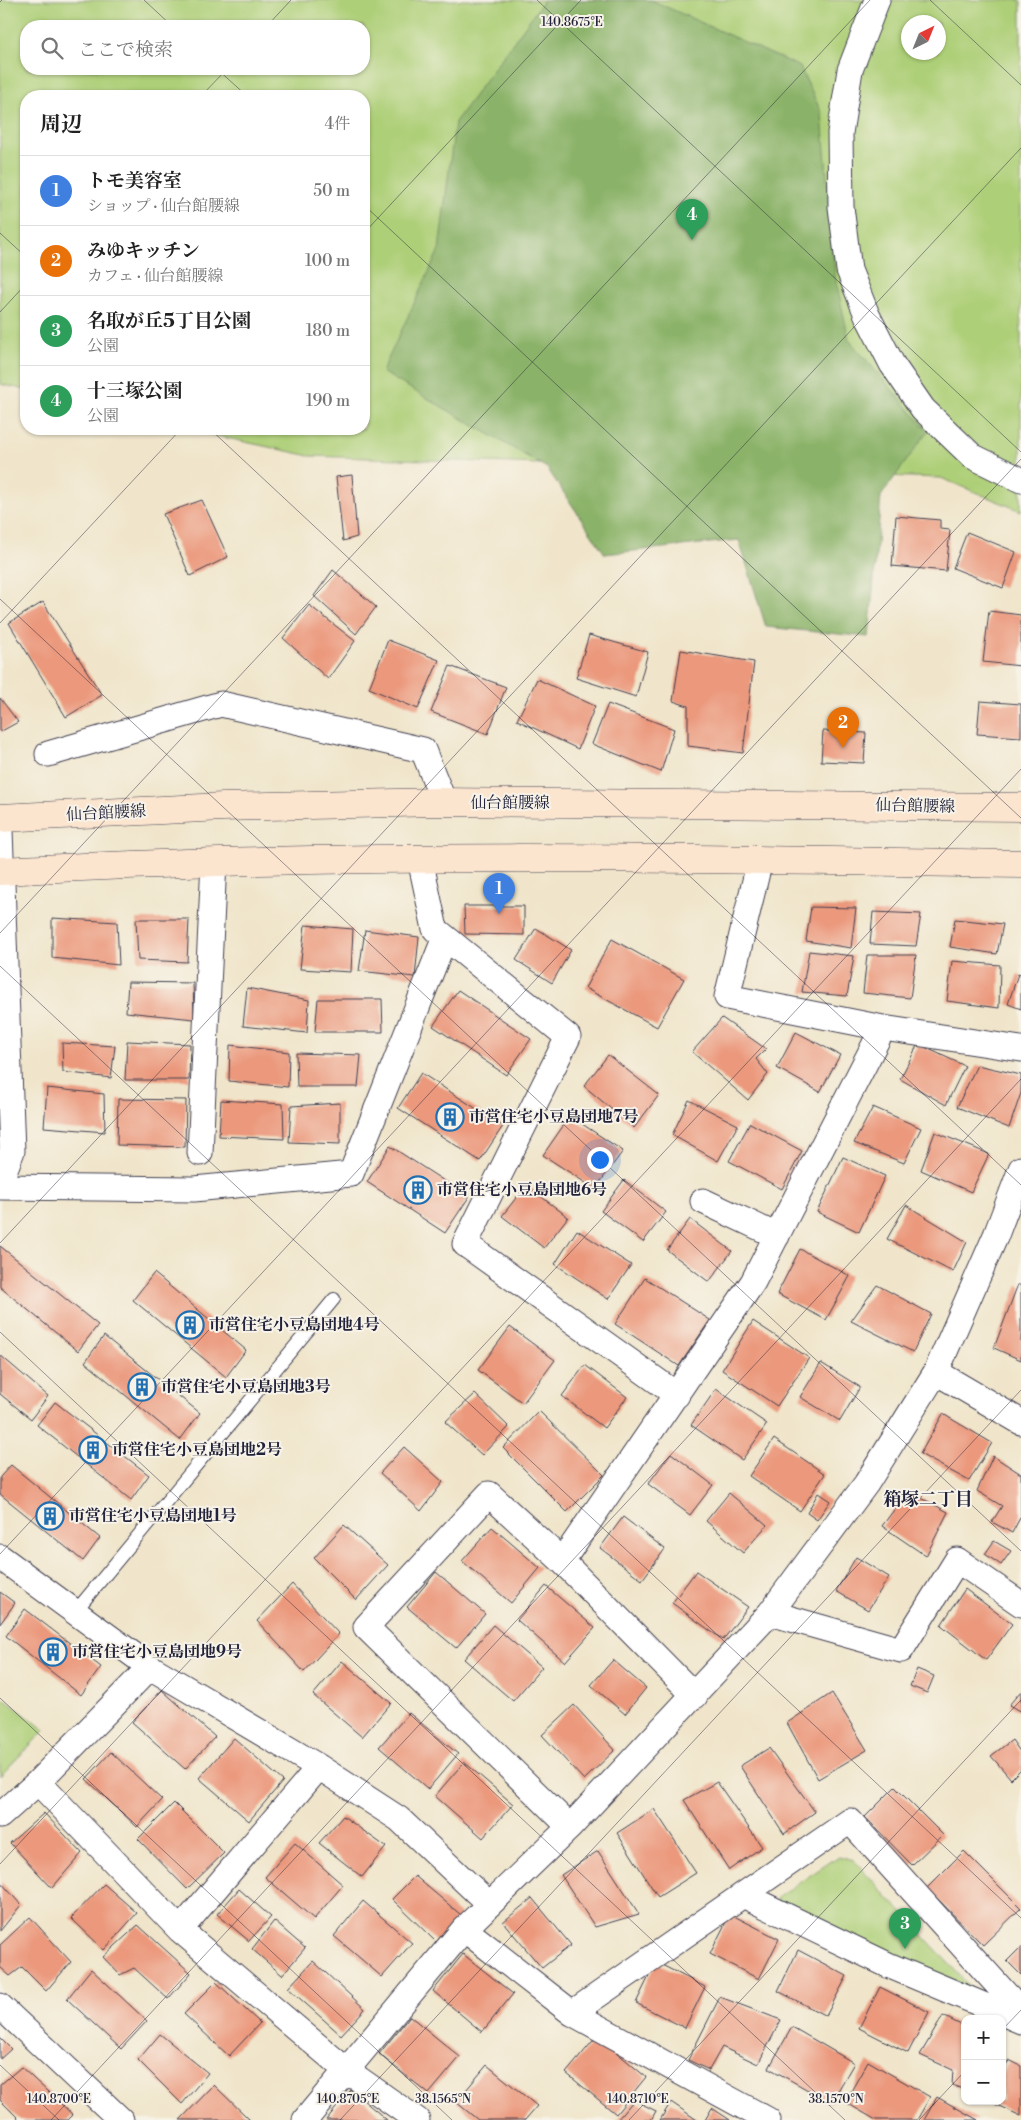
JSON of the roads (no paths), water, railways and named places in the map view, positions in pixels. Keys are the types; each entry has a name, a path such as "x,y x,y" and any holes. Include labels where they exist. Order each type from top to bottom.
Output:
{"main road":[{"name":"仙台館腰線","path":"0,818 224,808 444,802 1021,808"},
{"path":"1,871 214,862 420,859 760,860 1021,864"}],"street":[{"path":"878,0 868,20 850,70 840,133 841,207 849,270 867,315 892,364 923,409 972,456 1021,480"},
{"path":"48,754 221,704 423,750 444,802"},
{"path":"0,830 12,1151 0,1182"},
{"path":"420,859 436,929 568,1037 464,1244 677,1395"},
{"path":"760,860 728,998 883,1028 1021,1049"},
{"path":"200,1152 214,862"},
{"path":"0,1187 194,1189 351,1174 446,938"},
{"path":"562,1562 753,1282 883,1028"},
{"path":"306,2120 464,1929 570,1828 695,1696 770,1613 866,1484 936,1372 996,1235 1021,1169"},
{"path":"703,1201 777,1236"},
{"path":"936,1372 1021,1422"},
{"path":"570,1828 366,1627 489,1494 562,1562 695,1696"},
{"path":"0,1557 150,1667 319,1767 399,1819 489,1904"},
{"path":"770,1613 901,1650 957,1560 1021,1604"},
{"path":"0,1816 38,1782 150,1667"},
{"path":"180,1930 319,1767"},
{"path":"38,1782 180,1930 346,2070 417,2120"},
{"path":"572,2013 850,1821 1021,2011"},
{"path":"742,1896 888,1965 1021,2021"},
{"path":"464,1929 572,2013 765,2119"},
{"path":"0,2006 120,2120"}],"lane":[{"path":"74,1613 334,1299"}],"place":[{"name":"十三塚公園","path":"692,240"},
{"name":"みゆキッチン","path":"843,748"},
{"name":"トモ美容室","path":"499,914"},
{"name":"市営住宅小豆島団地7号","path":"450,1117"},
{"name":"市営住宅小豆島団地6号","path":"418,1190"},
{"name":"市営住宅小豆島団地4号","path":"190,1325"},
{"name":"市営住宅小豆島団地3号","path":"142,1387"},
{"name":"市営住宅小豆島団地2号","path":"93,1450"},
{"name":"市営住宅小豆島団地1号","path":"50,1516"},
{"name":"市営住宅小豆島団地9号","path":"53,1652"},
{"name":"名取が丘5丁目公園","path":"905,1949"}],"district":[{"name":"箱塚二丁目","path":"928,1499"}]}
